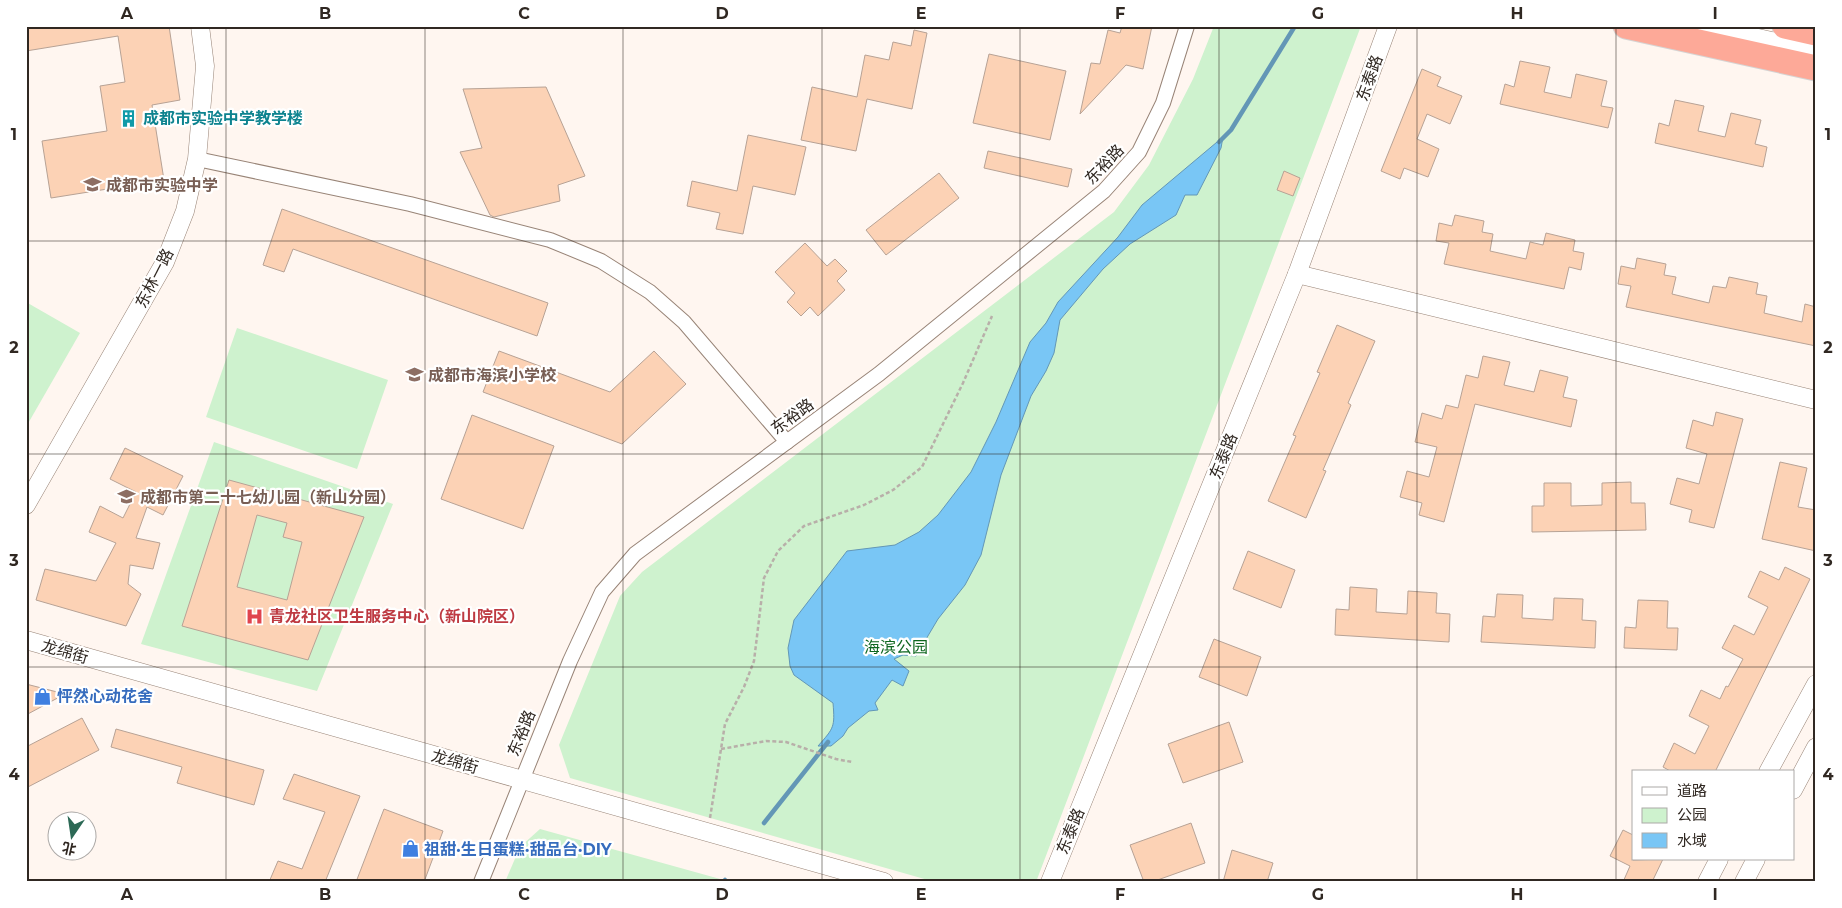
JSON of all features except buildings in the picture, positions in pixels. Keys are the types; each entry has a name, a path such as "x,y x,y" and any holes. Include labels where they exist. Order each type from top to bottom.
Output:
{"highway":[{"path":"1626,26 1816,68"},
{"path":"1785,26 1816,33"}],"street":[{"name":"东林一路","path":"26,505 165,262 185,211 197,159 205,66 200,26"},
{"name":"东裕路","path":"481,882 570,661 602,592 635,554 879,374 1104,191 1139,152 1163,103 1187,26"},
{"name":"东泰路","path":"1050,882 1297,274 1388,26"},
{"path":"1705,26 1816,51"},
{"path":"197,159 410,204 550,240 601,261 650,292 684,322 786,442"},
{"path":"1297,274 1816,400"},
{"name":"龙绵街","path":"26,640 884,882"},
{"path":"1769,770 1816,684"},
{"path":"1794,788 1816,748"},
{"path":"1707,882 1718,860"},
{"path":"1744,882 1755,860"}],"path":[{"path":"709,832 724,724 744,687 754,661 764,578 778,551 804,526 864,505 893,490 922,467 963,383 992,316"},
{"path":"721,748 766,741 786,742 826,756 852,762"}],"green space":[{"name":"海滨公园","path":"1214,26 1361,26 1036,882 935,882 570,778 559,745 620,596 642,572 1114,212 1149,165 1193,79"},
{"path":"26,302 80,333 26,427"},
{"path":"237,328 388,380 357,469 206,417"},
{"path":"214,442 393,504 317,691 141,644"},
{"path":"540,829 731,882 505,882 520,847"}],"water":[{"path":"1223,137 1221,148 1197,195 1185,195 1176,215 1130,244 1103,269 1060,320 1054,353 1031,396 1001,475 981,555 965,585 938,619 916,656 903,655 894,659 909,671 903,686 892,680 875,703 878,710 869,711 848,728 843,736 831,746 818,746 832,727 834,717 833,703 794,675 790,666 788,648 794,620 847,551 895,545 919,532 938,515 971,472 996,422 1030,342 1046,323 1058,302 1118,237 1142,205"}],"waterway":[{"path":"1219,142 1231,130 1295,26"},
{"path":"764,823 828,742"}],"place":[{"name":"成都市实验中学教学楼","path":"129,118"},
{"name":"成都市实验中学","path":"92,185"},
{"name":"成都市海滨小学校","path":"414,375"},
{"name":"成都市第二十七幼儿园（新山分园）","path":"126,497"},
{"name":"青龙社区卫生服务中心（新山院区）","path":"255,616"},
{"name":"怦然心动花舍","path":"43,696"},
{"name":"祖甜·生日蛋糕·甜品台·DIY","path":"410,849"}]}
